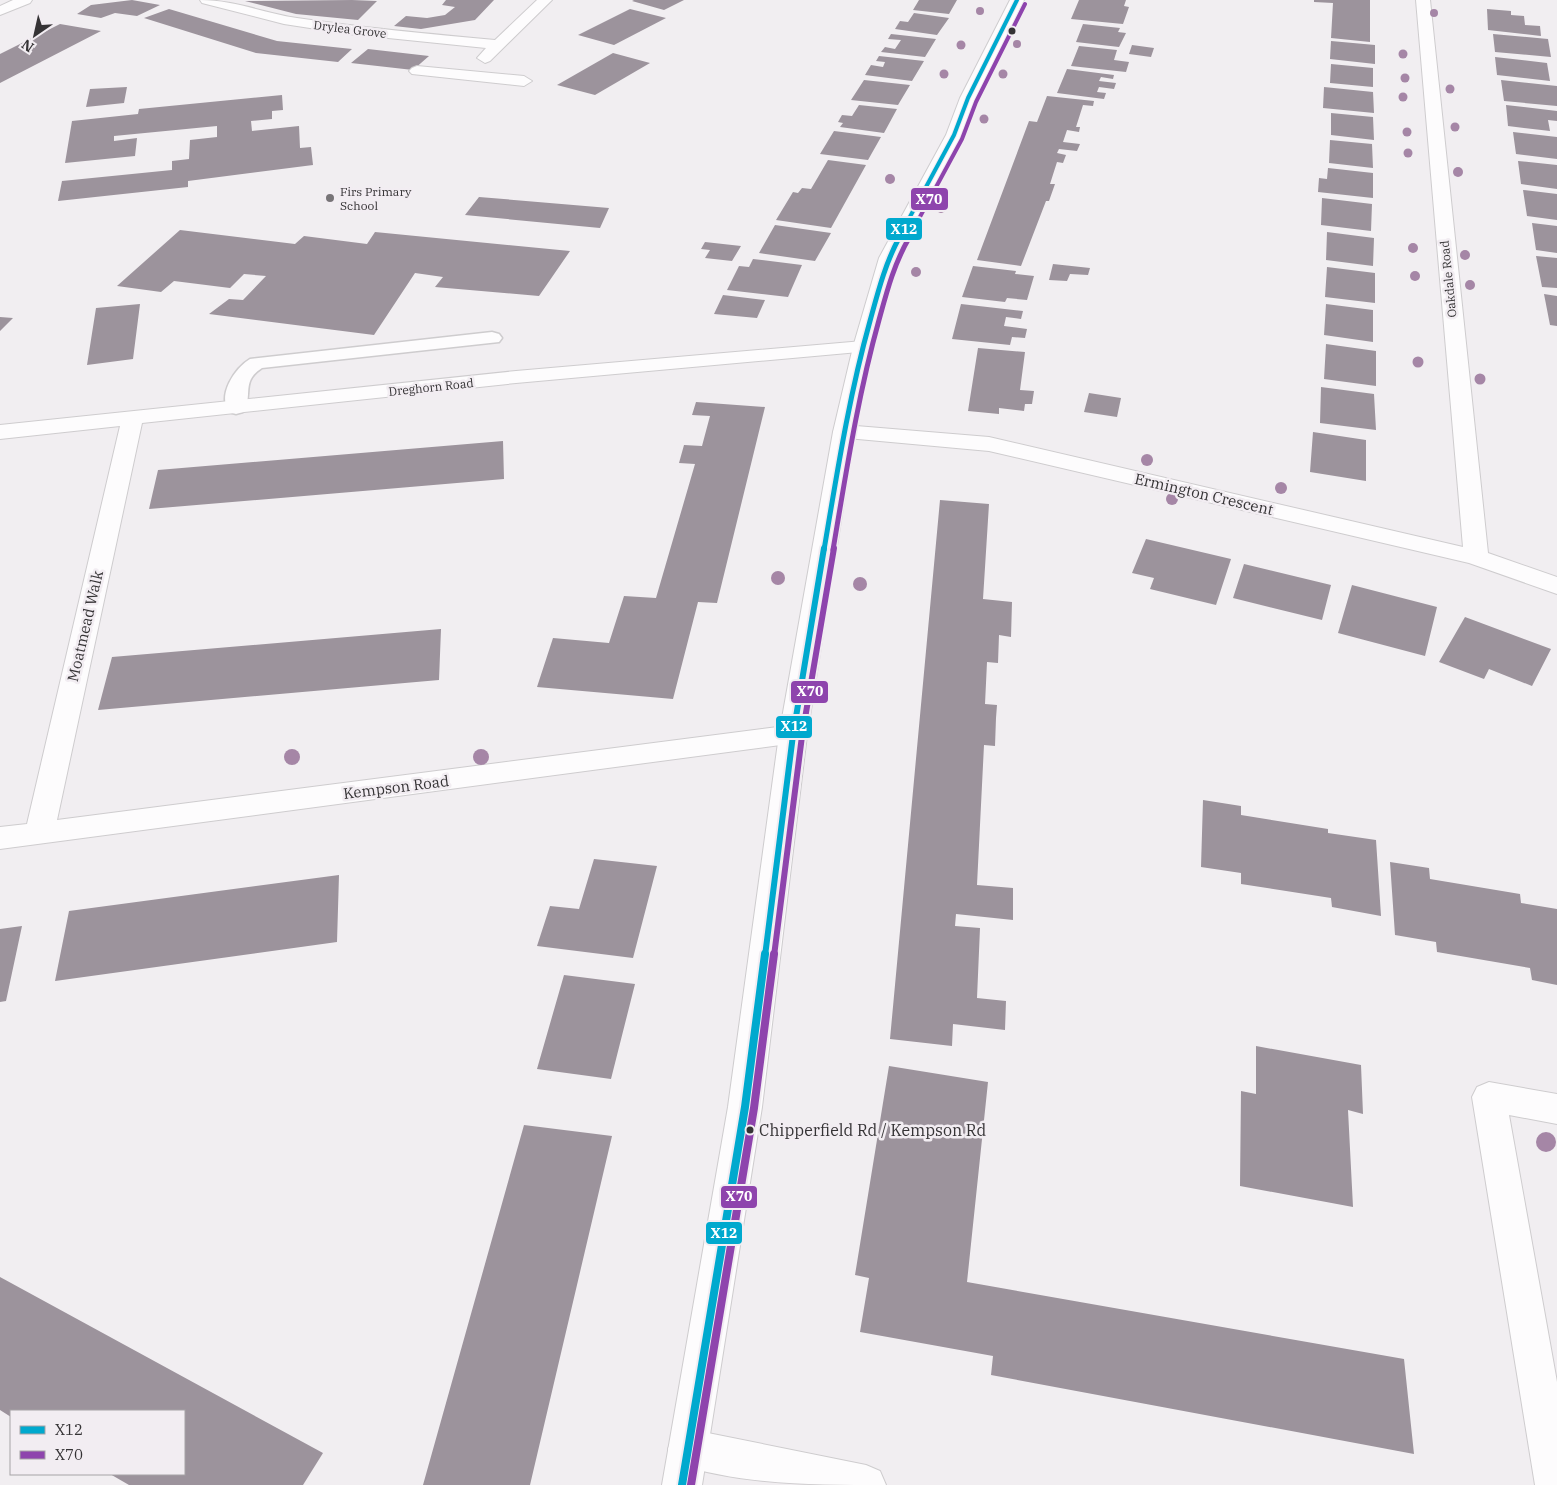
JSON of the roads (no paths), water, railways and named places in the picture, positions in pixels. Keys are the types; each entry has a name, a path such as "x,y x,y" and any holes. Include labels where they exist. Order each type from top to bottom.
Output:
{"street":[{"path":"0,11 25,0"},
{"name":"Drylea Grove","path":"207,0 284,20 349,30 496,45"},
{"path":"469,75 496,45 545,0"},
{"path":"866,1485 685,1467 745,1107 792,734 844,432 863,347 888,258 954,135 968,98 1017,0"},
{"name":"Oakdale Road","path":"1422,0 1476,557"},
{"path":"417,71 524,81"},
{"name":"Dreghorn Road","path":"0,432 516,377 863,347"},
{"name":"Moatmead Walk","path":"38,834 132,419"},
{"name":"Ermington Crescent","path":"844,432 988,444 1476,557 1557,586"},
{"name":"Kempson Road","path":"0,838 792,734"},
{"path":"1555,1485 1489,1096 1557,1109"}],"lane":[{"path":"236,408 238,382 241,375 257,364 492,338"}],"place":[{"name":"Firs Primary School","path":"330,198"},
{"name":"Chipperfield Rd / Kempson Rd","path":"750,1130"}]}
